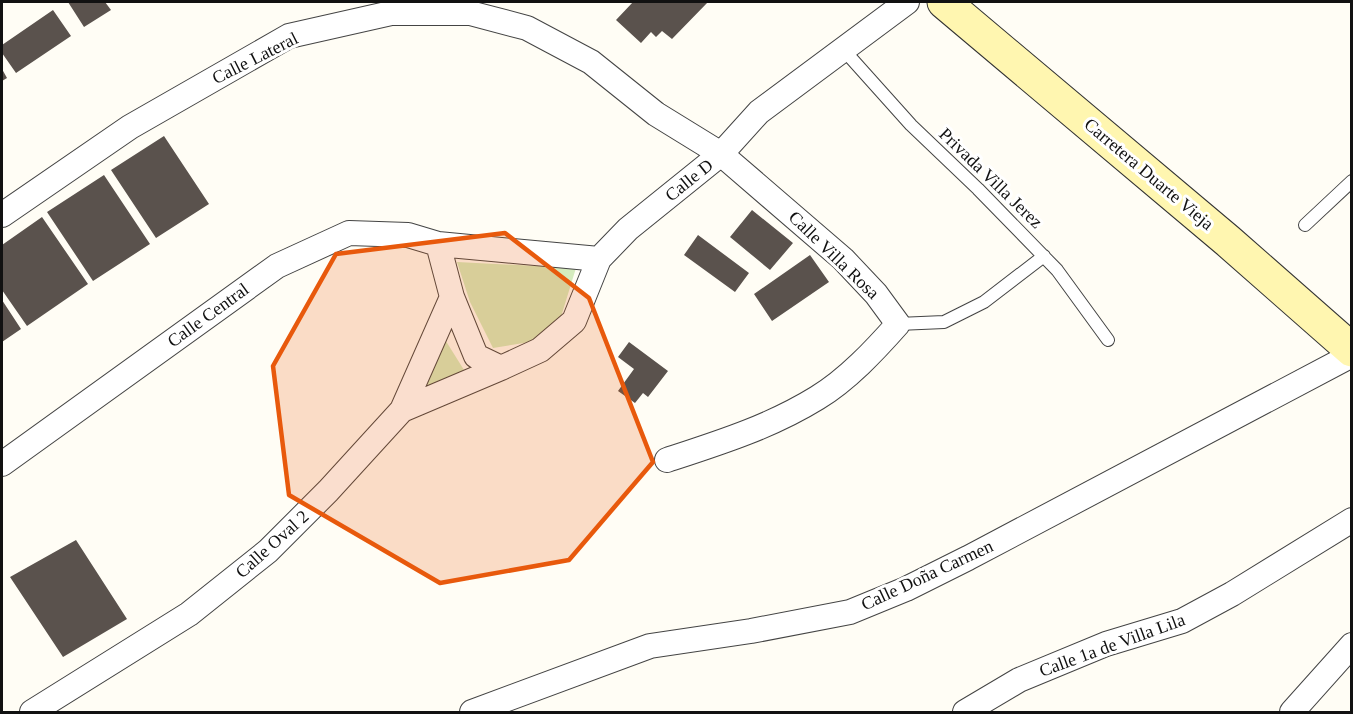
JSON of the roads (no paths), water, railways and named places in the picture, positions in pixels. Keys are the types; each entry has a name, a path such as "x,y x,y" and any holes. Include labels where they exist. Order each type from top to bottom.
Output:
{"main road":[{"name":"Carretera Duarte Vieja","path":"944,2 1219,234 1352,352"}],"street":[{"name":"Calle D","path":"599,259 628,229 721,154 759,112 842,48 907,2"},
{"name":"Calle Lateral","path":"2,215 130,127 289,36 391,13 470,13 527,28 591,62 656,114 721,154"},
{"name":"Calle Villa Rosa","path":"721,154 843,259 876,294 898,324"},
{"name":"Calle Central","path":"2,464 277,266 349,233 408,235 438,244"},
{"path":"501,368 476,356 452,297 438,244 599,259"},
{"name":"Calle Oval 2","path":"32,712 189,614 268,550 328,491 402,410 540,350 574,321 599,259"},
{"path":"402,410 452,297"},
{"path":"668,460 741,436 818,398 870,356 898,324"},
{"name":"Calle Doña Carmen","path":"472,712 650,646 751,631 850,612 906,589 968,558 1352,352"},
{"name":"Calle 1a de Villa Lila","path":"965,712 1019,680 1106,644 1182,621 1232,594 1352,520"},
{"path":"1292,712 1352,645"}],"lane":[{"name":"Privada Villa Jerez","path":"842,48 910,125 978,189 1057,270 1108,340"},
{"path":"1305,225 1352,181"},
{"path":"898,324 944,322 984,302 1044,256"}]}
